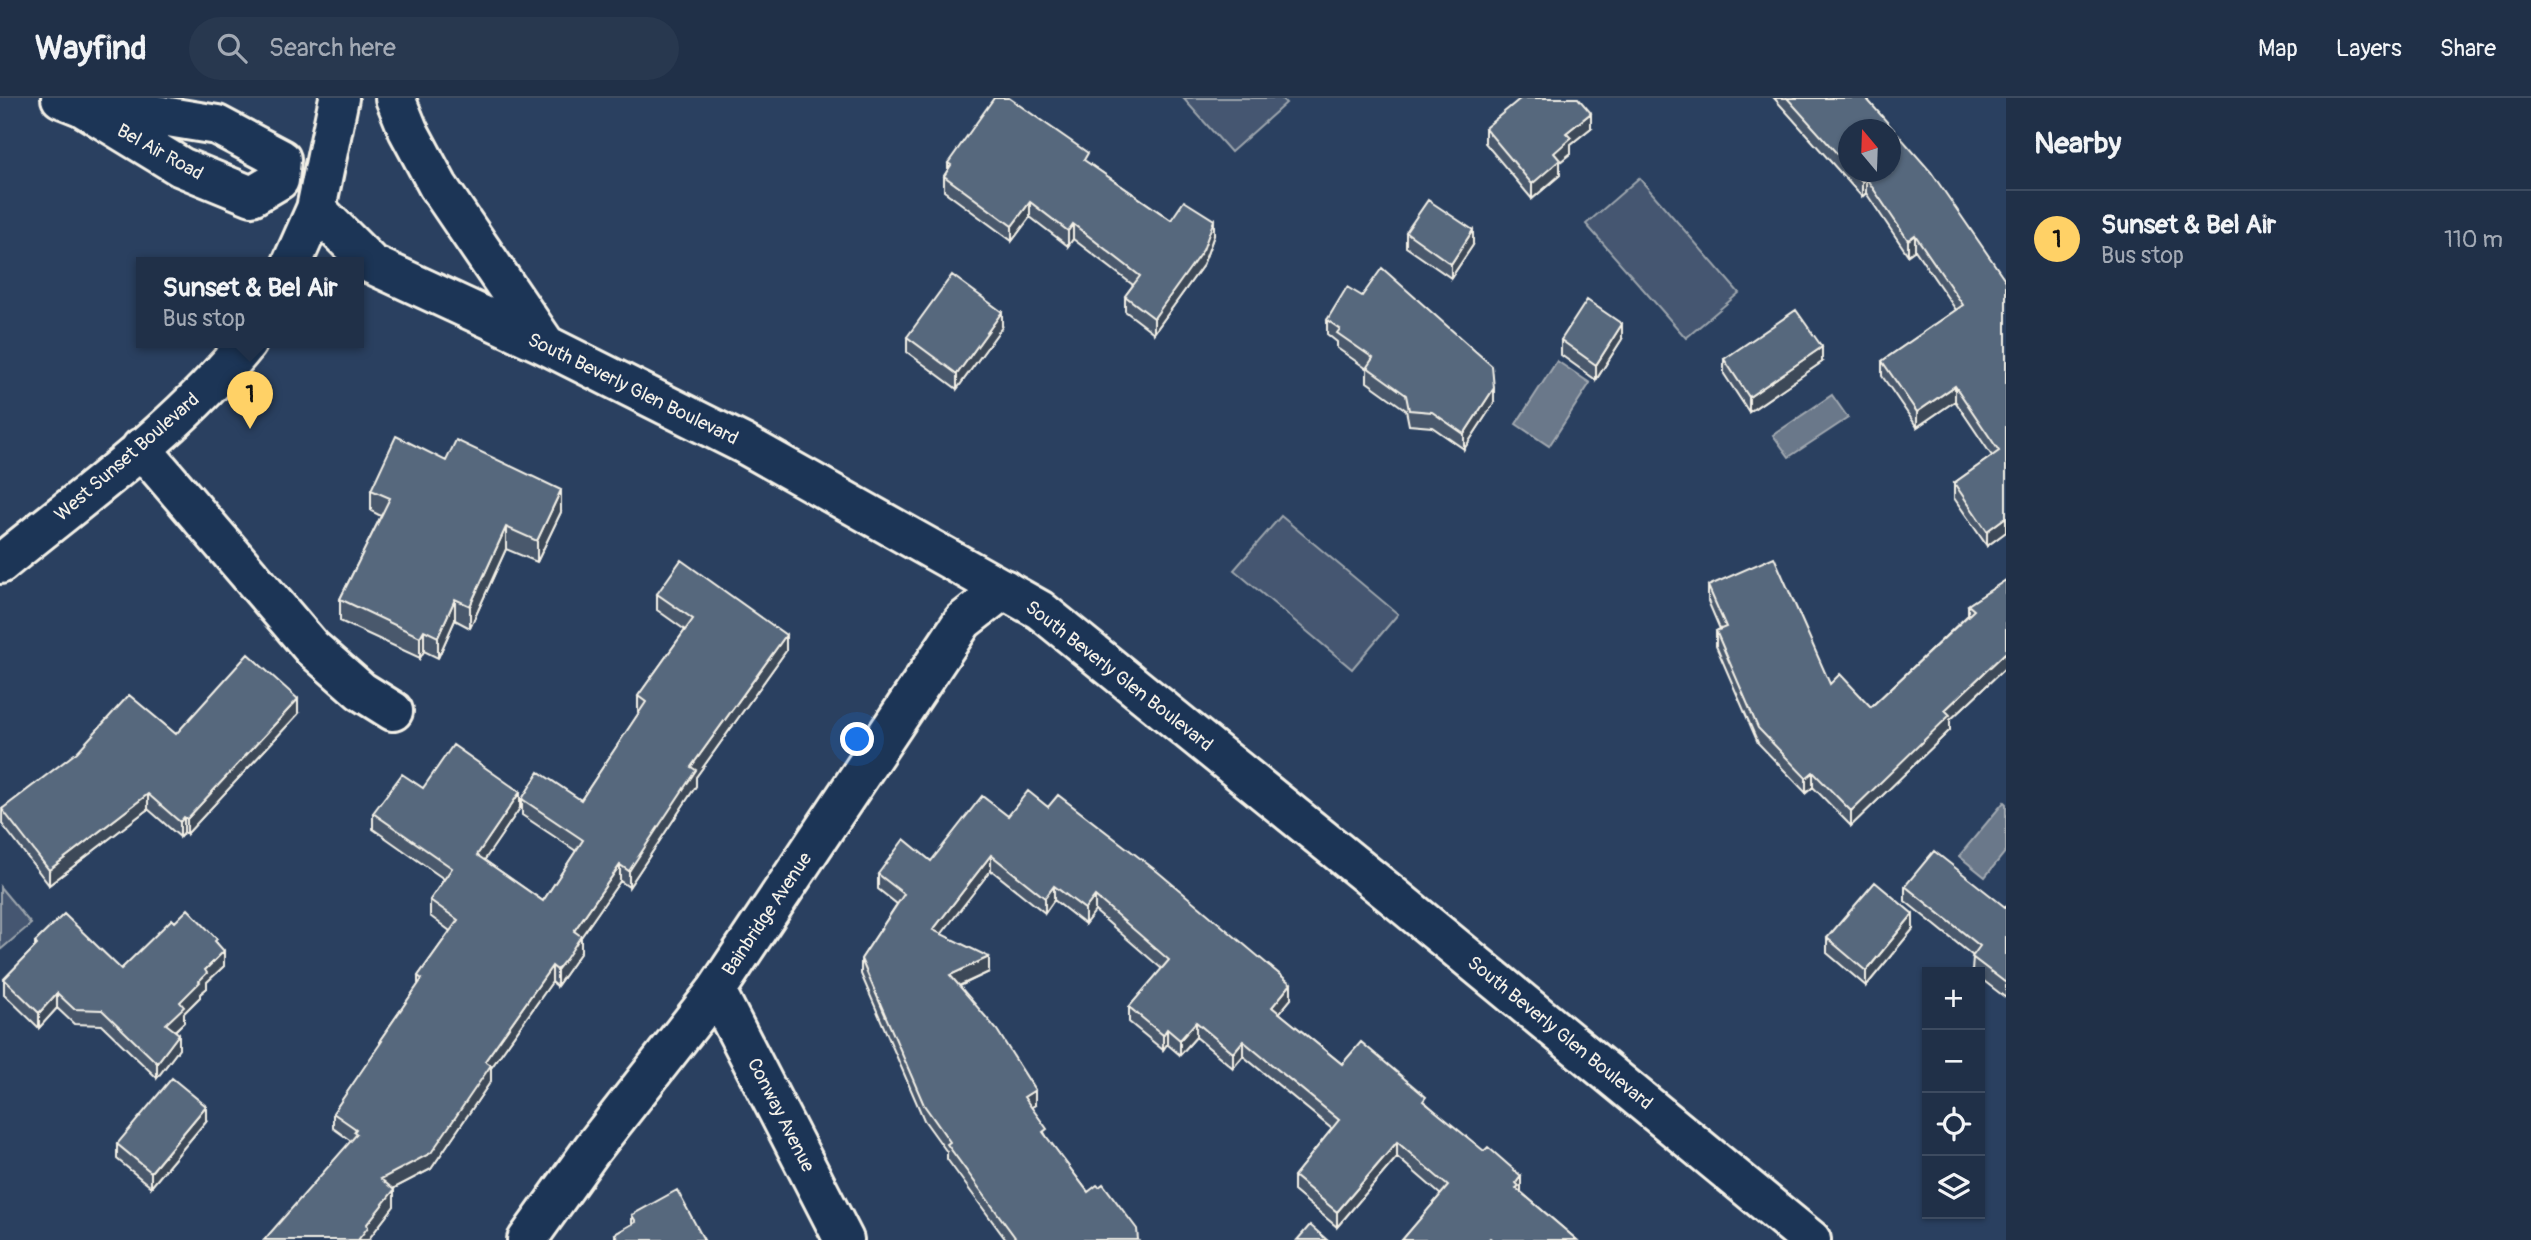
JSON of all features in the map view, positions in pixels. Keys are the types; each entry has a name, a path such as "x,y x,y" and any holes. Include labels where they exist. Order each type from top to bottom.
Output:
{"main road":[{"path":"295,257 316,209 339,98"},
{"path":"395,98 408,130 439,186 546,345"},
{"name":"Bel Air Road","path":"71,102 217,125 281,159 279,180 252,196 181,167 71,102"},
{"path":"279,180 316,209"},
{"name":"South Beverly Glen Boulevard","path":"316,209 371,264 546,345 744,444 1040,610 1394,896 1811,1240"},
{"name":"West Sunset Boulevard","path":"0,564 189,406 243,348"},
{"path":"141,448 312,648 361,691 394,711"},
{"name":"Bainbridge Avenue","path":"527,1240 593,1148 716,991 963,621 1004,589"},
{"name":"Conway Avenue","path":"716,991 844,1240"}],"shaded area":[{"path":"1183,98 1281,98 1286,103 1231,152"},
{"path":"1639,178 1739,293 1686,338 1586,224"},
{"path":"1557,361 1590,383 1549,446 1516,424"},
{"path":"1832,395 1848,418 1789,457 1773,435"},
{"path":"1281,516 1398,614 1352,669 1234,570"},
{"path":"2004,802 2006,851 1985,877 1959,856"},
{"path":"0,887 31,924 0,950"}],"building":[{"path":"994,98 1009,98 1088,153 1084,160 1171,220 1184,201 1214,220 1203,250 1154,318 1125,296 1140,276 1073,224 1068,231 1030,202 1012,226 944,176 951,165 948,163"},
{"path":"1521,98 1578,98 1591,113 1566,133 1571,138 1554,153 1560,160 1532,184 1485,128"},
{"path":"1787,98 1866,98 1884,119 1838,119 1838,155"},
{"path":"1901,138 1931,172 2006,281 2006,517 1987,531 1954,483 1999,451 1955,386 1917,412 1882,361 1963,305 1915,235 1908,240 1869,182 1901,182"},
{"path":"1428,200 1473,230 1451,264 1406,232"},
{"path":"1382,268 1492,366 1494,388 1464,434 1432,412 1409,410 1406,395 1367,367 1373,358 1337,333 1340,329 1327,320 1347,287 1362,296"},
{"path":"952,275 1002,312 957,374 907,337"},
{"path":"1587,300 1622,324 1596,365 1561,340"},
{"path":"1796,310 1822,347 1749,397 1724,359"},
{"path":"396,436 446,461 456,440 561,490 537,541 506,527 470,606 455,599 438,637 424,630 420,637 340,599 390,498 371,490"},
{"path":"1774,557 1830,684 1840,674 1871,707 1974,610 1968,605 2006,580 2006,652 1945,710 1950,715 1851,811 1813,772 1806,778 1758,728 1716,631 1726,627 1708,586"},
{"path":"681,560 786,635 691,767 696,770 629,871 620,865 574,931 581,936 557,970 552,966 485,1061 491,1065 431,1153 381,1179 394,1190 358,1240 264,1240 357,1134 354,1132 356,1129 333,1113 422,979 418,976 458,920 430,900 452,868 373,813 402,774 423,788 453,745 520,792 477,855 543,901 583,840 522,799 539,772 581,800 646,702 638,696 693,619 657,594"},
{"path":"248,654 298,699 187,819 184,817 180,822 148,794 49,870 2,809 77,752 129,695 176,734"},
{"path":"1028,791 1048,807 1058,795 1158,872 1291,984 1272,1007 1342,1064 1361,1042 1426,1097 1423,1101 1484,1151 1488,1147 1521,1176 1516,1188 1577,1240 1402,1240 1448,1186 1397,1142 1337,1212 1294,1176 1339,1120 1243,1041 1233,1053 1196,1022 1180,1040 1167,1029 1163,1035 1129,1007 1169,960 1095,896 1085,909 1054,886 1045,898 991,855 933,930 989,957 950,975 997,1030 1035,1090 1024,1097 1047,1129 1043,1132 1088,1192 1103,1184 1137,1229 1138,1240 1017,1240 947,1144 950,1142 924,1105 861,959 904,894 878,874 904,839 931,861 982,796 1008,816"},
{"path":"1934,851 2006,906 2006,983 1972,957 1980,946 1905,886"},
{"path":"1875,882 1913,914 1866,971 1827,938"},
{"path":"188,909 217,939 215,941 224,951 180,1002 184,1007 166,1024 179,1034 157,1063 102,1010 74,1009 57,993 39,1013 4,979 37,945 35,942 64,914 121,969 172,919 175,922"},
{"path":"172,1078 206,1106 151,1172 117,1144"},
{"path":"677,1190 704,1240 619,1240 615,1234 636,1222 632,1215"},
{"path":"1310,1225 1327,1240 1297,1240"}],"place":[{"name":"Sunset & Bel Air","path":"250,429"}]}
